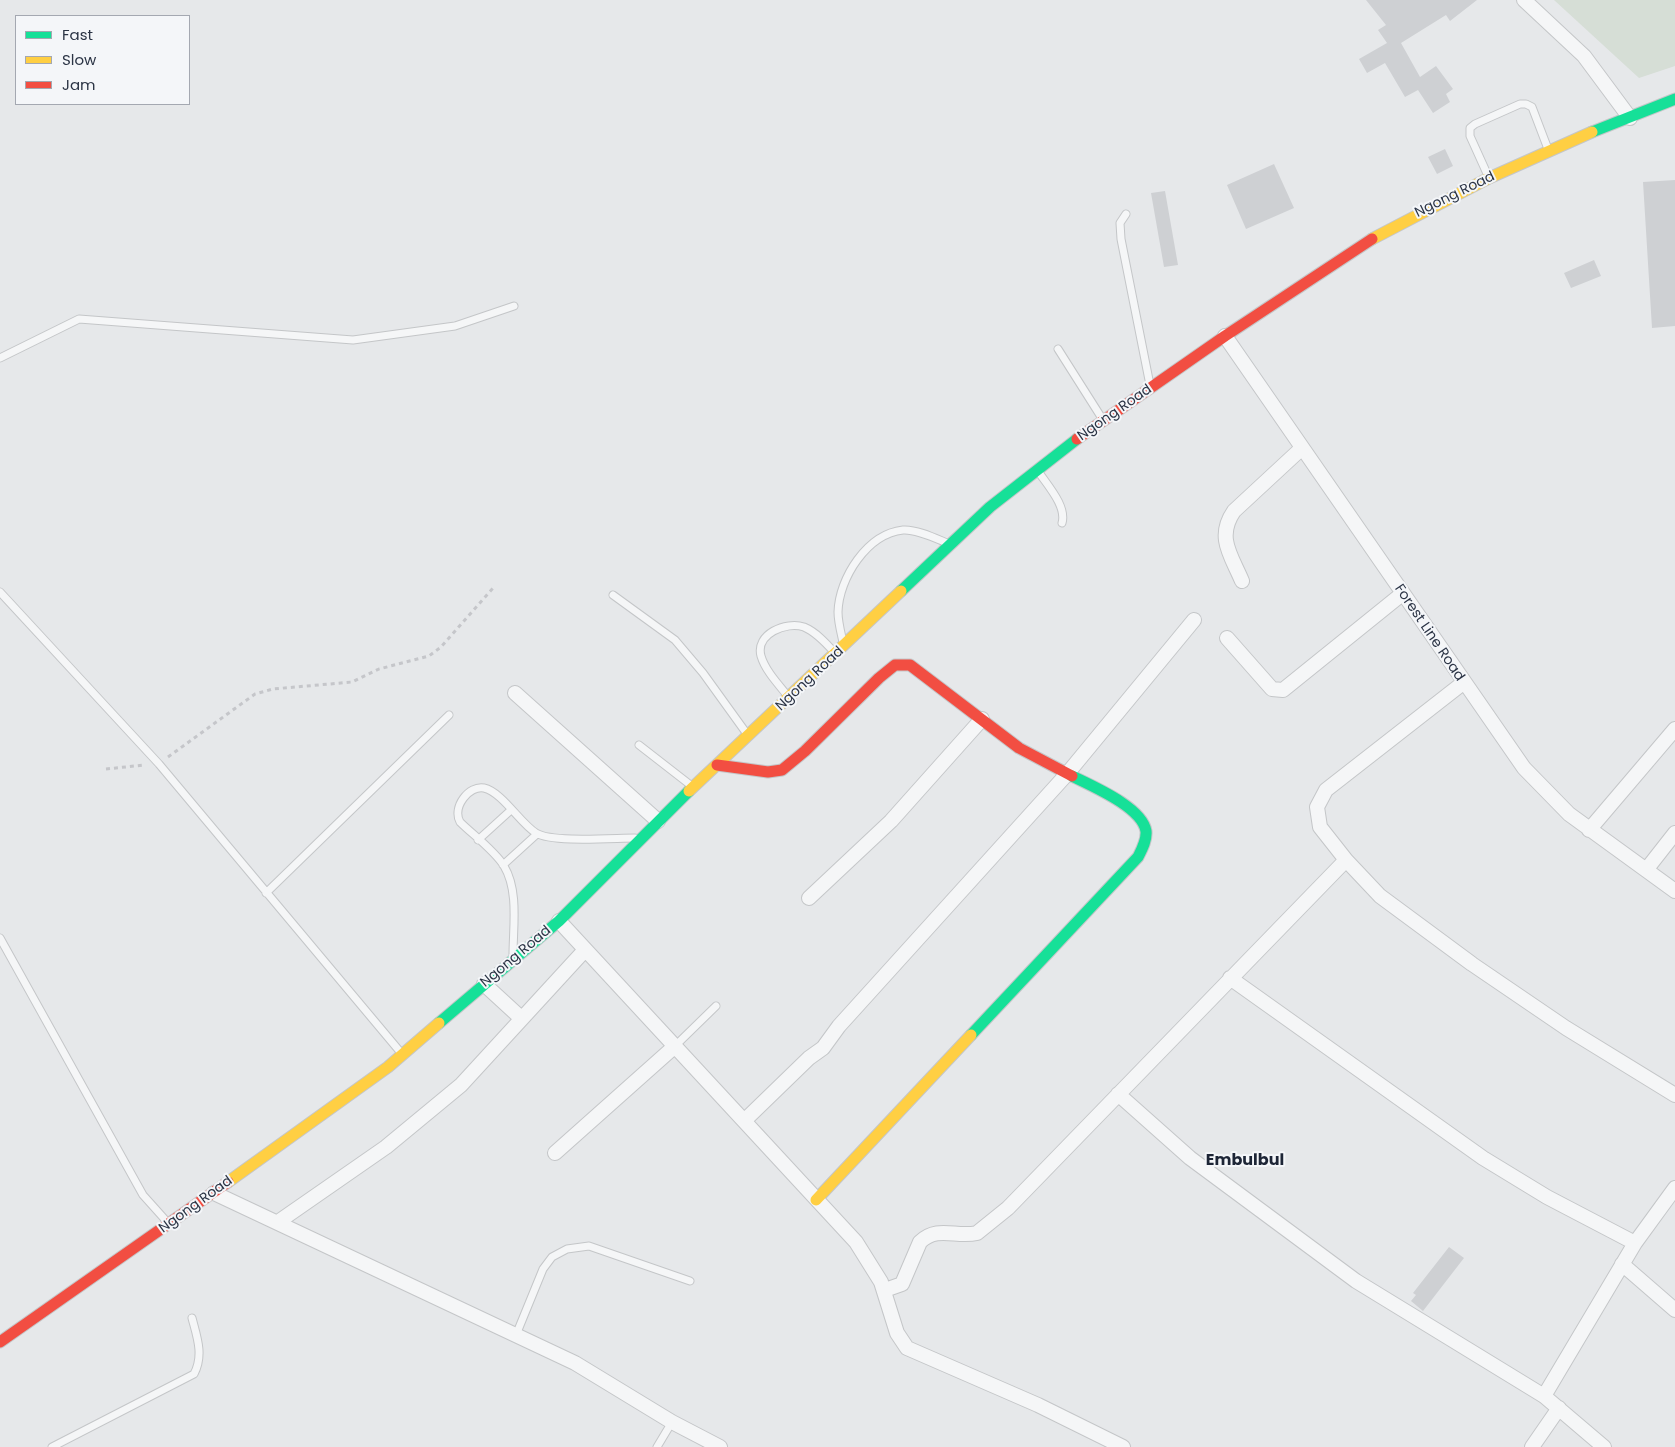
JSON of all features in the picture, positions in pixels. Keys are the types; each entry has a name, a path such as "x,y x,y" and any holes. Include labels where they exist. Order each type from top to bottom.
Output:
{"main road":[{"name":"Ngong Road","path":"0,1342 214,1193 402,1054 559,921 693,787 790,698 990,507 1037,468 1103,420 1351,251 1412,216 1489,178 1549,150 1675,99"},
{"path":"717,765 768,772 782,770 805,751 879,678 895,665 910,665 1035,757 1105,794 1141,819 1145,827 1146,842 1138,857 816,1200"}],"street":[{"path":"1524,0 1588,61 1630,118"},
{"name":"Forest Line Road","path":"1225,336 1463,683 1536,783 1589,830 1675,891"},
{"path":"1242,581 1224,535 1226,523 1234,511 1302,448"},
{"path":"1227,638 1272,688 1283,690 1402,594"},
{"path":"744,1121 809,1058 823,1048 839,1026 1067,774 1194,620"},
{"path":"1463,683 1321,795 1317,812 1320,827 1346,860 1380,896 1472,964 1571,1031 1645,1075 1675,1096"},
{"path":"515,693 658,821"},
{"path":"809,898 892,820 982,719"},
{"path":"1589,830 1675,729"},
{"path":"1646,870 1675,833"},
{"path":"885,1290 902,1284 920,1242 925,1238 940,1232 977,1233 1008,1208 1346,860"},
{"path":"559,921 864,1253 885,1290 897,1334 907,1348 1038,1405 1124,1447"},
{"path":"278,1222 420,1120 461,1084 584,950"},
{"path":"1230,978 1500,1169 1547,1198 1635,1243"},
{"path":"484,984 521,1018"},
{"path":"555,1153 674,1047"},
{"path":"1118,1094 1190,1158 1356,1281 1544,1396 1604,1447"},
{"path":"1544,1396 1635,1243 1675,1188"},
{"path":"214,1193 575,1363 672,1422 720,1447"},
{"path":"1622,1264 1675,1310"},
{"path":"1532,1447 1559,1408"}],"lane":[{"path":"1489,178 1470,136 1470,128 1475,124 1520,104 1526,104 1532,107 1549,150"},
{"path":"1126,214 1120,222 1121,239 1150,388"},
{"path":"0,358 80,319 353,340 455,326 514,306"},
{"path":"1058,349 1103,420"},
{"path":"1037,468 1060,505 1064,516 1062,523"},
{"path":"840,650 838,612 843,588 851,569 873,543 891,533 904,530 952,544"},
{"path":"0,592 159,764 402,1054"},
{"path":"613,595 675,640 703,673 749,736"},
{"path":"790,698 761,657 760,649 764,639 774,630 787,625 803,627 840,650"},
{"path":"266,893 449,715"},
{"path":"639,744 693,787"},
{"path":"513,960 513,898 504,865 460,822 456,814 458,804 475,789 483,788 494,793 537,834 560,838 640,838"},
{"path":"478,840 511,810"},
{"path":"504,865 537,834"},
{"path":"0,938 143,1194 169,1225"},
{"path":"674,1047 716,1006"},
{"path":"516,1335 543,1269 552,1257 567,1248 589,1246 690,1281"},
{"path":"52,1447 194,1374 199,1364 200,1349 192,1318"},
{"path":"657,1447 672,1422"}],"path":[{"path":"106,769 159,764 255,694 273,689 352,682 379,669 429,656 441,647 494,587"}],"shaded area":[{"path":"1554,0 1675,0 1675,66 1639,78"}],"building":[{"path":"1366,0 1477,0 1450,21 1446,15 1401,43 1420,77 1436,66 1453,89 1446,94 1450,102 1433,113 1418,90 1405,97 1385,63 1367,73 1359,59 1387,43 1378,30 1386,25"},
{"path":"1445,149 1453,166 1437,174 1428,157"},
{"path":"1274,164 1294,208 1246,229 1227,185"},
{"path":"1675,180 1675,326 1652,328 1643,182"},
{"path":"1165,191 1178,265 1164,267 1151,193"},
{"path":"1594,260 1601,276 1571,288 1564,273"},
{"path":"1449,1247 1464,1258 1423,1311 1411,1301 1416,1295 1413,1293"}],"traffic: fast":[{"path":"1592,132 1675,99"},
{"path":"901,591 990,507 1077,439"},
{"path":"971,1035 1138,857 1144,844 1146,831 1136,814 1115,798 1072,776"},
{"path":"439,1023 559,921 689,791"}],"traffic: slow":[{"path":"1372,239 1489,178 1592,132"},
{"path":"689,791 901,591"},
{"path":"228,1182 388,1067 439,1023"},
{"path":"816,1200 971,1035"}],"traffic: jam":[{"path":"1077,439 1225,336 1372,239"},
{"path":"717,765 768,772 782,770 805,751 879,678 895,665 910,665 1019,748 1072,776"},
{"path":"0,1342 228,1182"}],"district":[{"name":"Embulbul","path":"1245,1161"}]}
